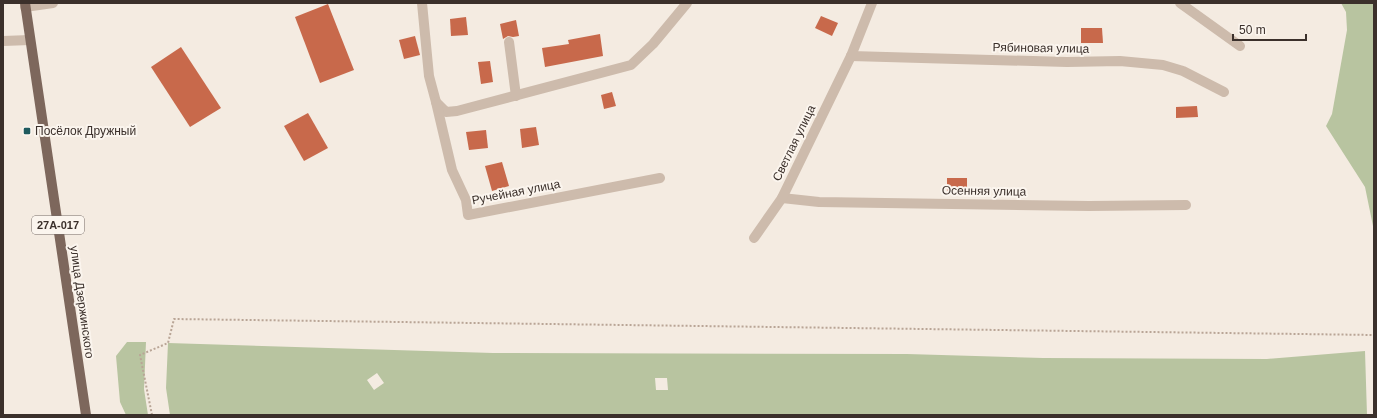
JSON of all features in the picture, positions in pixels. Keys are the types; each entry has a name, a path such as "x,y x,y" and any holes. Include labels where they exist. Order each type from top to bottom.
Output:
{"main road":[{"name":"улица Дзержинского","path":"25,5 86,415"}],"street":[{"path":"25,5 53,3"},
{"path":"422,3 429,76 436,102 446,112 458,111 631,65 653,44 687,3"},
{"name":"Светлая улица","path":"754,238 782,198 851,56 872,3"},
{"path":"1180,3 1240,46"},
{"path":"3,41 30,40"},
{"path":"509,42 516,96"},
{"name":"Рябиновая улица","path":"851,56 1067,62 1120,61 1163,65 1183,71 1224,92"},
{"name":"Ручейная улица","path":"436,102 452,170 466,200 468,215 660,178"},
{"name":"Осенняя улица","path":"782,198 827,202 1089,206 1186,205"}],"path":[{"path":"152,415 140,355 168,343 174,319 1374,335"}],"green space":[{"path":"1341,3 1374,3 1374,231 1365,187 1326,126 1332,114 1347,30 1346,12"},
{"path":"127,342 146,342 144,389 148,415 126,415 120,402 116,356"},
{"path":"168,343 493,353 907,354 1043,358 1267,359 1365,351 1367,415 170,415 166,388","holes":["377,373 384,383 374,390 367,380","655,378 667,378 668,390 656,390"]}],"building":[{"path":"328,4 354,70 320,83 295,17"},
{"path":"821,16 838,23 832,36 815,28"},
{"path":"466,17 468,35 451,36 450,19"},
{"path":"516,20 519,36 508,36 503,39 500,24"},
{"path":"1081,28 1102,28 1103,43 1081,43"},
{"path":"600,34 603,56 545,67 542,48 569,44 568,40"},
{"path":"415,36 420,55 404,59 399,40"},
{"path":"181,47 221,108 190,127 151,67"},
{"path":"490,61 493,82 481,84 478,62"},
{"path":"612,92 616,106 604,109 601,95"},
{"path":"1197,106 1198,117 1176,118 1176,107"},
{"path":"308,113 328,148 304,161 284,126"},
{"path":"536,127 539,145 522,148 520,129"},
{"path":"486,130 488,148 469,150 466,132"},
{"path":"502,162 509,186 492,191 485,166"},
{"path":"947,178 967,178 967,191 947,191"}],"place":[{"name":"Посёлок Дружный","path":"27,131"}]}
